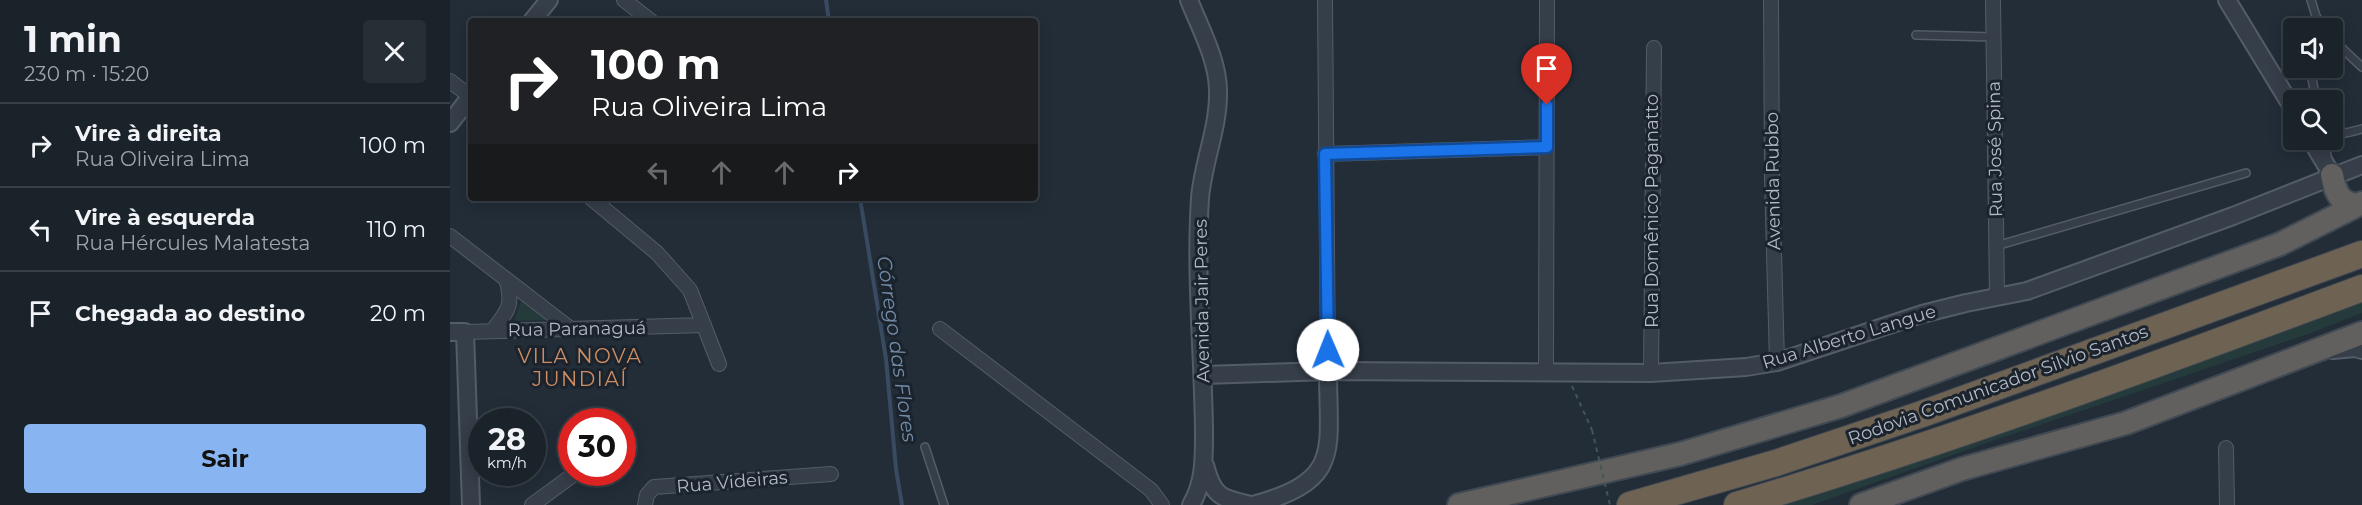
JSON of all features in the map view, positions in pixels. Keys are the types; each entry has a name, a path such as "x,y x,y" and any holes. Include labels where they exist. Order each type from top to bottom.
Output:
{"highway":[{"path":"2331,172 2335,191 2341,199 2346,203 2360,204"},
{"path":"1459,505 1680,454 1841,406 2280,244 2360,204"},
{"name":"Rodovia Comunicador Silvio Santos","path":"1630,505 1776,463 1922,414 2362,254"},
{"name":"Rodovia Comunicador Silvio Santos","path":"1737,505 1905,451 2081,390 2362,288"},
{"path":"1861,505 1962,469 2126,423 2291,360 2360,344"}],"street":[{"path":"534,18 549,0"},
{"path":"624,0 647,18"},
{"name":"Avenida Jair Peres","path":"1189,0 1216,71 1218,91 1200,195 1198,236 1204,464 1200,486 1191,505"},
{"path":"1252,505 1277,498 1314,478 1322,467 1328,449 1324,0"},
{"path":"1546,373 1547,0"},
{"name":"Avenida Rubbo","path":"1771,0 1772,178 1777,362"},
{"name":"Rua José Spina","path":"1993,0 1997,297"},
{"path":"2227,0 2283,93"},
{"name":"Rua Domênico Paganatto","path":"1651,373 1654,48"},
{"path":"450,81 468,95"},
{"path":"450,123 468,101"},
{"path":"1325,154 1547,147"},
{"path":"2317,150 2331,172"},
{"name":"Rua Alberto Langue","path":"1203,375 1328,371 1651,373 1746,368 1777,362 1922,315 2027,291 2233,216 2331,172 2362,165"},
{"path":"595,201 657,253 690,290 719,364"},
{"path":"450,236 572,330"},
{"path":"492,331 507,314 511,302 506,279"},
{"name":"Rua Paranaguá","path":"458,332 704,326"},
{"path":"940,329 1150,490 1162,505"},
{"path":"458,332 471,505"},
{"path":"2226,448 2227,505"},
{"name":"Avenida Jair Peres","path":"1204,464 1209,483 1216,492 1231,500 1252,505"},
{"name":"Rua Videiras","path":"645,505 647,495 654,487 831,474"},
{"path":"532,505 558,486"}],"lane":[{"path":"2311,0 2317,18"},
{"path":"1916,35 1994,37"},
{"path":"2343,52 2362,67"},
{"path":"2343,132 2362,129"},
{"path":"2326,150 2331,172"},
{"path":"1996,246 2246,173"},
{"path":"925,447 944,505"}],"path":[{"path":"1565,373 1592,430 1610,505"}],"green space":[{"path":"2362,294 2362,313 2311,333 1812,505 1765,505"},
{"path":"522,298 550,320 514,321"}],"waterway":[{"name":"Córrego das Flores","path":"826,0 829,18"},
{"name":"Córrego das Flores","path":"860,201 886,359 896,469 902,505"}],"district":[{"name":"VILA NOVA JUNDIAÍ","path":"580,368"}],"route":[{"path":"1328,350 1325,154 1547,147 1547,105"}]}
